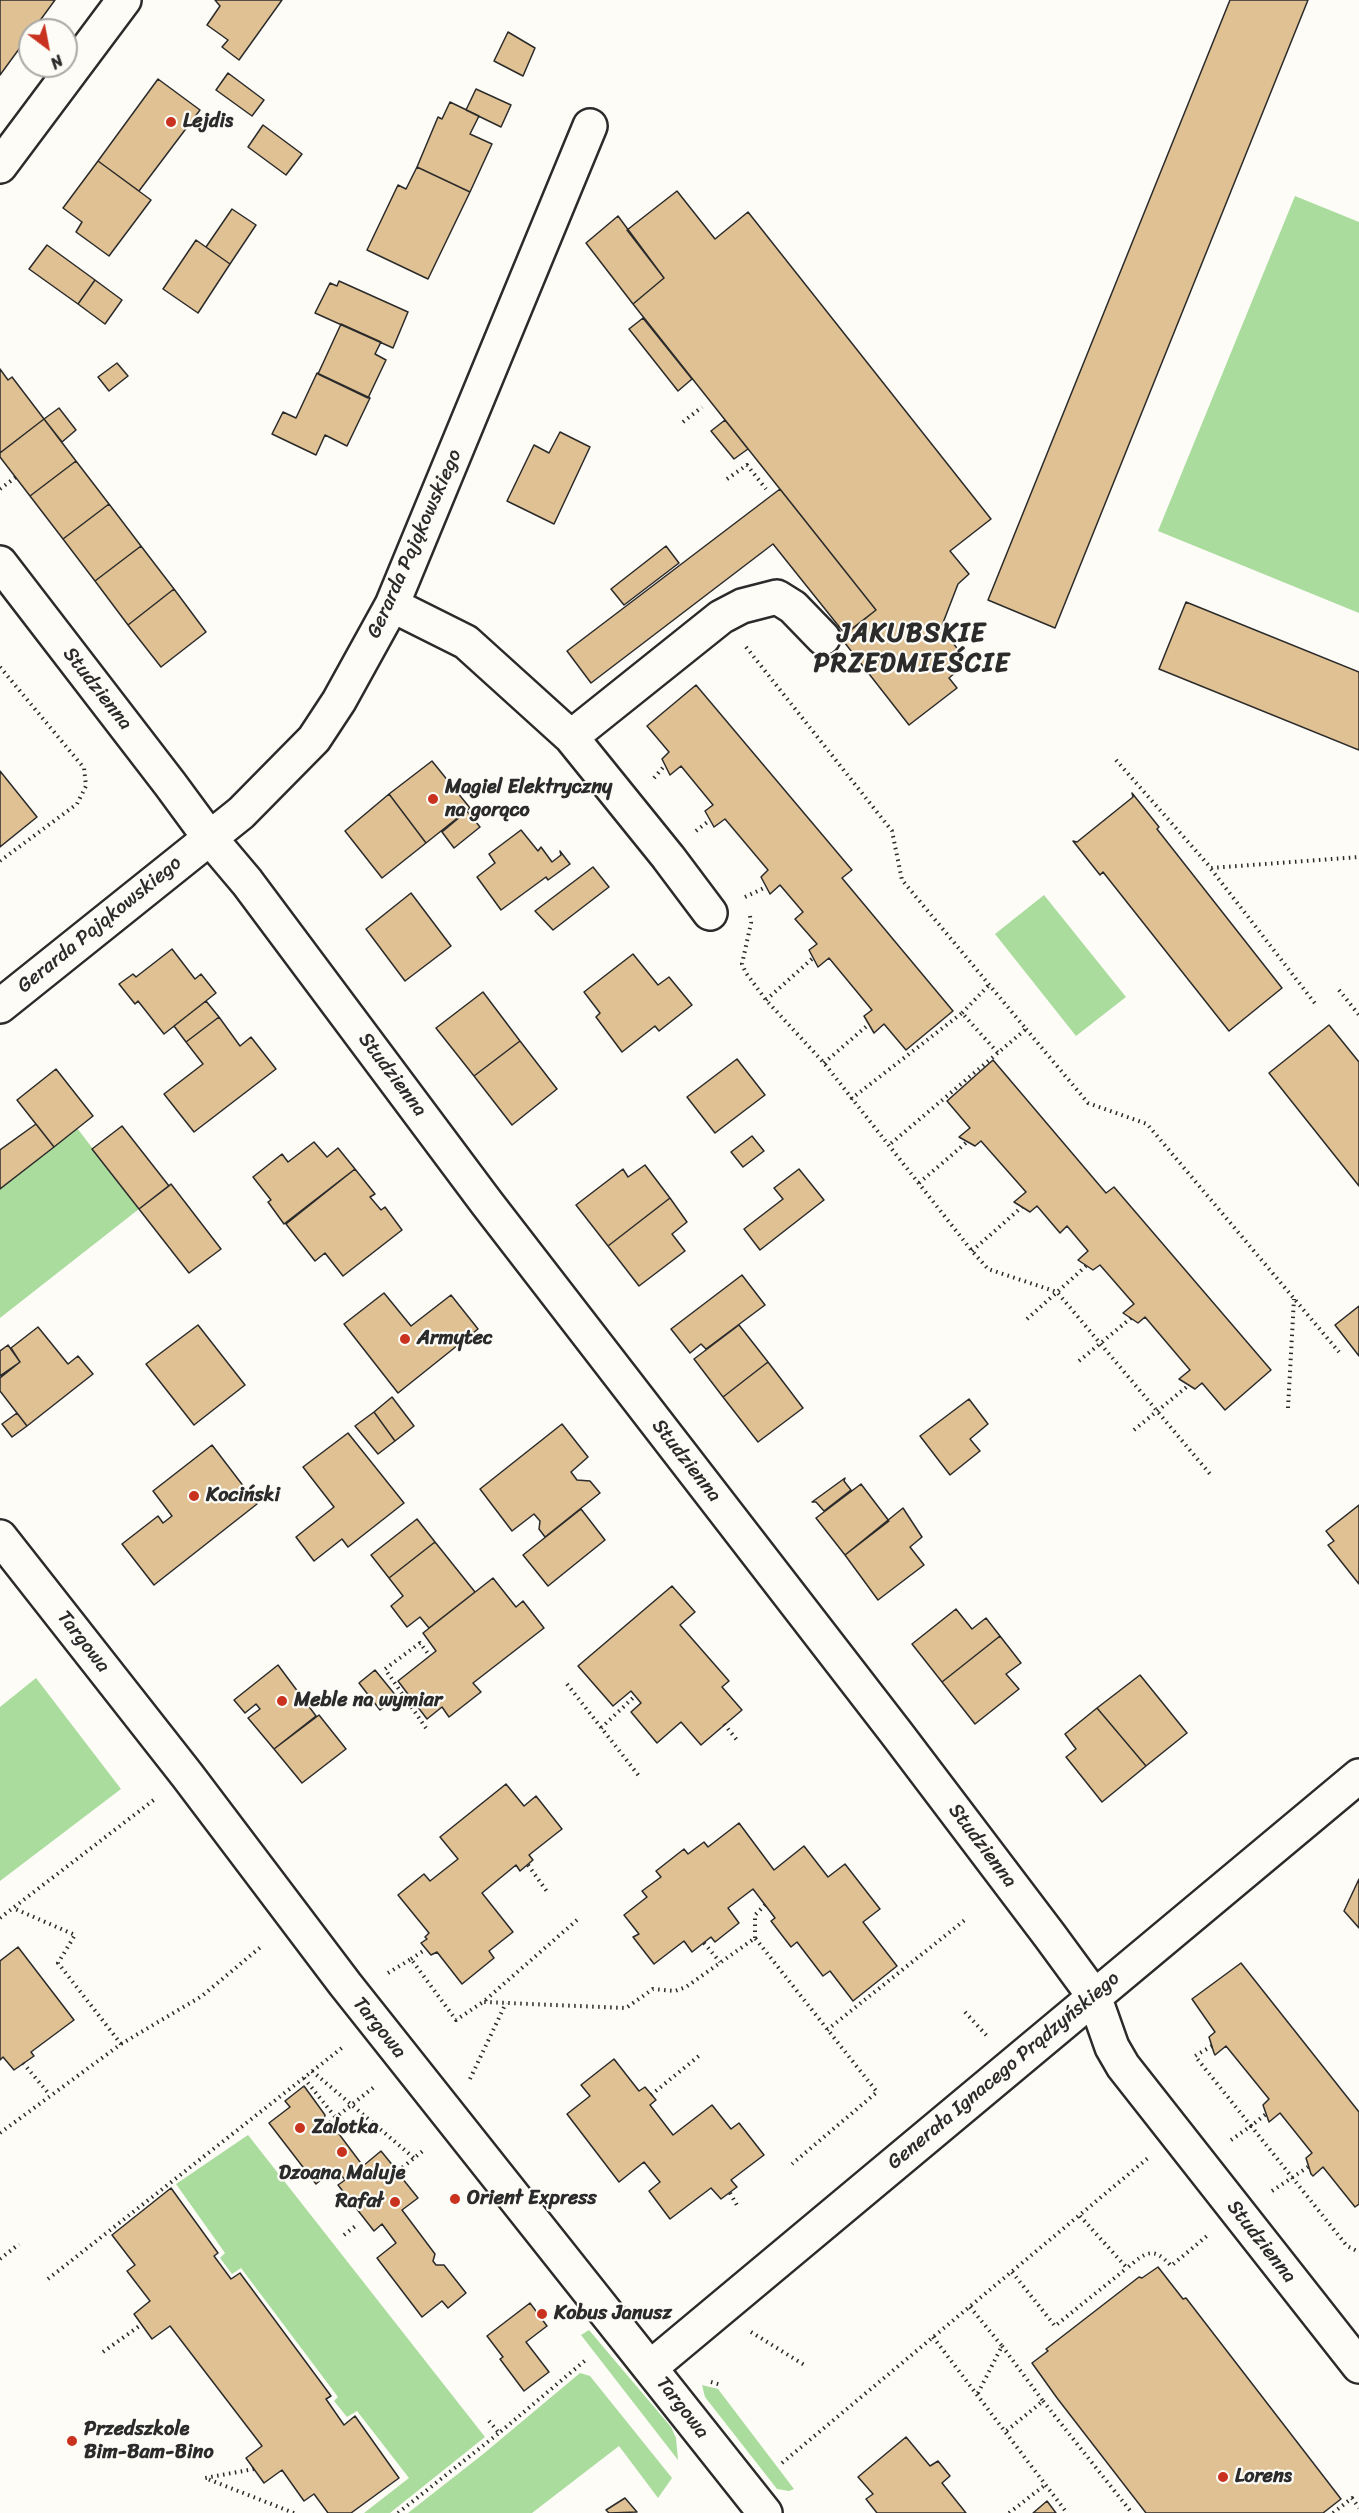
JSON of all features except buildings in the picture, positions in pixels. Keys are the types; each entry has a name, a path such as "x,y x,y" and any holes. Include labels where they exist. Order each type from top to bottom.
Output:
{"street":[{"path":"0,166 124,0"},
{"name":"Gerarda Pająkowskiego","path":"0,1006 241,813 314,739 339,701 392,604 590,126"},
{"name":"Studzienna","path":"0,563 373,1047 486,1202 904,1743 1094,1996 1112,2047 1123,2066 1359,2366"},
{"path":"571,737 722,617 742,606 777,597 793,607 823,638"},
{"path":"392,604 466,642 571,737 669,857 710,913"},
{"name":"Targowa","path":"0,1538 187,1775 345,1984 765,2513"},
{"name":"Generała Ignacego Prądzyńskiego","path":"651,2367 1359,1776"}],"path":[{"path":"683,422 702,406"},
{"path":"727,479 747,465 766,489"},
{"path":"0,489 16,477"},
{"path":"722,617 892,831 902,880 1088,1103 1147,1124 1339,1352"},
{"path":"0,668 84,768 86,786 77,804 0,861"},
{"path":"1116,760 1210,868 1317,1006"},
{"path":"645,774 652,782"},
{"path":"1210,868 1359,857"},
{"path":"744,898 750,907 751,923 742,964 766,1000 824,1063 988,1269 1057,1292 1210,1474"},
{"path":"766,1000 813,958"},
{"path":"851,1099 962,1013 989,985"},
{"path":"1338,990 1359,1015"},
{"path":"962,1013 998,1053"},
{"path":"824,1063 869,1024"},
{"path":"888,1146 1026,1029"},
{"path":"919,1183 967,1142"},
{"path":"972,1251 1022,1207"},
{"path":"1027,1319 1086,1266"},
{"path":"1288,1408 1294,1298"},
{"path":"1079,1361 1131,1318"},
{"path":"1134,1430 1189,1385"},
{"path":"426,1728 385,1669 420,1643 430,1656"},
{"path":"567,1684 639,1776"},
{"path":"601,1728 635,1696"},
{"path":"724,1724 737,1740"},
{"path":"0,1918 187,1775"},
{"path":"528,1865 548,1893"},
{"path":"765,1905 754,1916 755,1938 877,2091 792,2164"},
{"path":"13,1908 75,1935 58,1963 121,2044"},
{"path":"827,2030 966,1919"},
{"path":"411,1959 456,2020 483,2002 577,1920"},
{"path":"483,2002 626,2008 654,1989 675,1991 686,1987 755,1938"},
{"path":"704,1943 720,1962"},
{"path":"0,2133 121,2044 202,1996 263,1945"},
{"path":"388,1973 426,1949"},
{"path":"470,2079 506,2003"},
{"path":"1212,2046 1195,2056 1347,2246 1359,2252"},
{"path":"48,2279 343,2047"},
{"path":"651,2095 700,2055"},
{"path":"23,2063 50,2095"},
{"path":"312,2071 414,2158"},
{"path":"304,2078 336,2118"},
{"path":"325,2126 374,2086"},
{"path":"1199,2163 1266,2114"},
{"path":"393,2175 424,2150"},
{"path":"782,2463 1155,2152"},
{"path":"730,2193 738,2207"},
{"path":"1080,2216 1126,2268"},
{"path":"344,2235 358,2224"},
{"path":"1012,2272 1054,2326 1142,2256 1151,2253 1161,2255 1171,2266 1215,2229"},
{"path":"0,2259 19,2244"},
{"path":"970,2307 1132,2513"},
{"path":"104,2352 142,2324"},
{"path":"750,2331 806,2366"},
{"path":"933,2337 1067,2513"},
{"path":"977,2395 1002,2346"},
{"path":"398,2513 499,2433 588,2358"},
{"path":"1005,2432 1043,2401"},
{"path":"489,2421 499,2433"},
{"path":"254,2469 205,2478 294,2513"},
{"path":"1009,2513 1045,2485"},
{"path":"1333,2513 1352,2498 1359,2508"}],"green space":[{"path":"1295,196 1359,222 1359,613 1158,531"},
{"path":"1044,895 1126,997 1076,1036 995,934"},
{"path":"77,1128 139,1209 0,1318 0,1189"},
{"path":"36,1678 121,1789 0,1881 0,1707"},
{"path":"248,2135 485,2437 390,2513 364,2513 409,2478 357,2411 347,2417 334,2401 338,2397 241,2268 232,2274 220,2258 225,2253 176,2184"},
{"path":"589,2330 671,2427 676,2438 678,2460 581,2335"},
{"path":"580,2373 590,2376 672,2478 658,2498 619,2446 532,2513 408,2513 482,2455"},
{"path":"702,2385 718,2389 794,2489 789,2491 777,2489 705,2397"}],"place":[{"name":"Lejdis","path":"171,122"},
{"name":"Magiel Elektryczny na gorąco","path":"433,799"},
{"name":"Armytec","path":"405,1339"},
{"name":"Kociński","path":"194,1496"},
{"name":"Meble na wymiar","path":"282,1701"},
{"name":"Zalotka","path":"300,2128"},
{"name":"Dzoana Maluje","path":"342,2152"},
{"name":"Orient Express","path":"455,2199"},
{"name":"Rafał","path":"395,2202"},
{"name":"Kobus Janusz","path":"542,2314"},
{"name":"Przedszkole Bim-Bam-Bino","path":"72,2441"},
{"name":"Lorens","path":"1223,2477"}],"district":[{"name":"JAKUBSKIE PRZEDMIEŚCIE","path":"912,649"}]}
